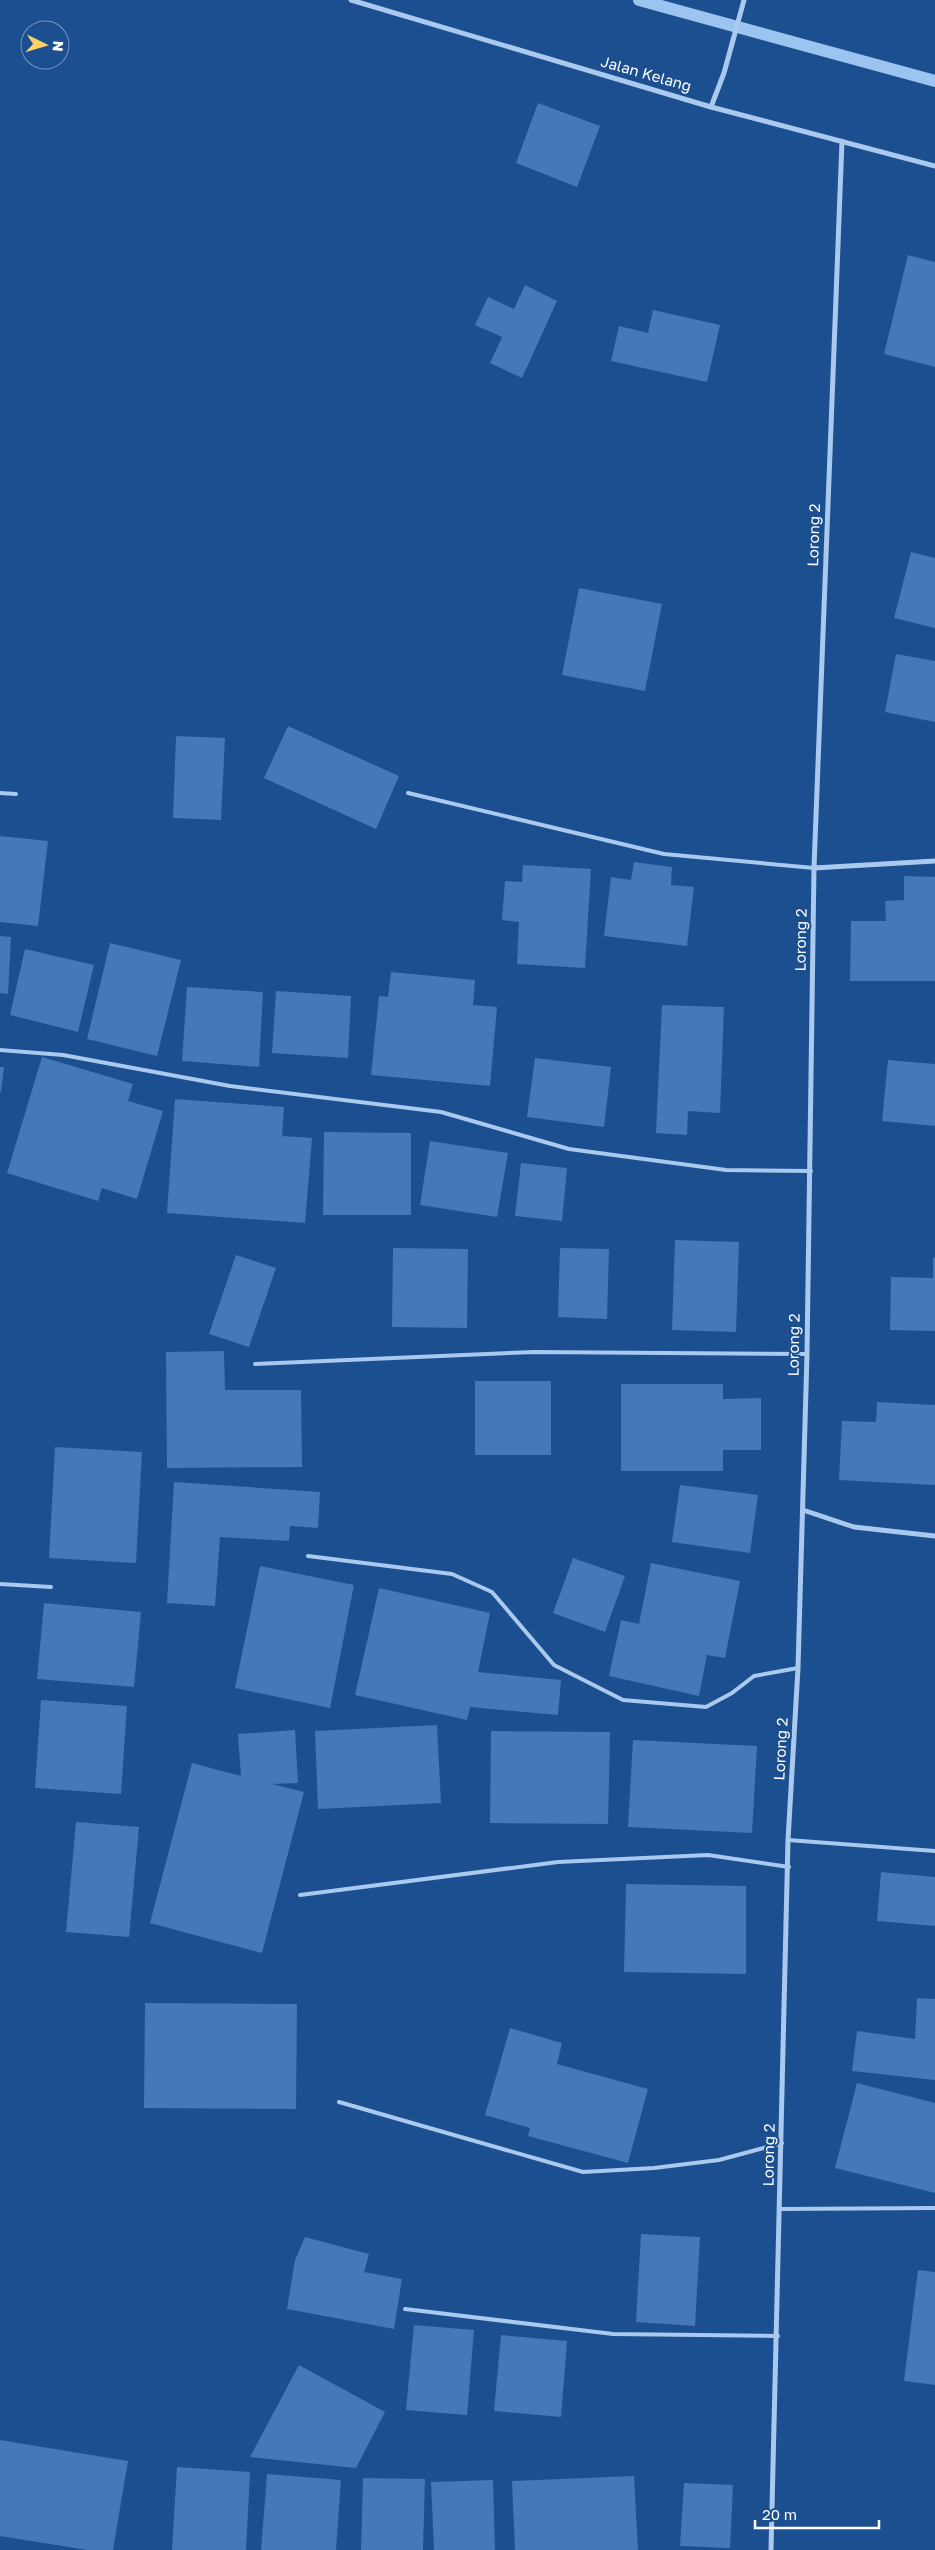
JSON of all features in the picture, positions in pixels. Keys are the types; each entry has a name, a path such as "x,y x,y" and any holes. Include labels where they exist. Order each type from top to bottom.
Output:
{"street":[{"name":"Jalan Kelang","path":"351,0 711,106 935,166"},
{"path":"711,106 724,73 744,0"},
{"name":"Lorong 2","path":"771,2550 778,2336 788,1840 798,1668 807,1354 814,868 842,141"},
{"path":"814,868 935,861"},
{"path":"803,1510 854,1527 935,1536"}],"lane":[{"path":"0,793 16,794"},
{"path":"408,793 664,854 814,868"},
{"path":"0,1050 63,1055 230,1086 441,1112 569,1149 726,1170 811,1171"},
{"path":"255,1364 534,1352 807,1354"},
{"path":"308,1556 452,1574 492,1592 554,1665 623,1700 706,1707 732,1693 754,1676 798,1668"},
{"path":"0,1584 51,1587"},
{"path":"788,1840 935,1851"},
{"path":"300,1895 558,1862 708,1855 788,1867"},
{"path":"339,2102 583,2172 654,2168 719,2160 782,2143"},
{"path":"781,2209 935,2208"},
{"path":"405,2309 613,2334 778,2336"}],"building":[{"path":"538,103 600,126 577,187 516,163"},
{"path":"908,255 935,262 935,367 884,354"},
{"path":"525,285 557,301 522,378 490,363 502,337 475,325 488,297 514,309"},
{"path":"653,310 720,325 707,382 611,361 619,326 648,333"},
{"path":"911,552 935,558 935,628 894,618"},
{"path":"579,588 662,604 645,691 562,675"},
{"path":"896,654 935,661 935,722 885,712"},
{"path":"288,726 399,776 376,829 264,778"},
{"path":"176,736 225,738 221,820 173,818"},
{"path":"0,836 48,841 38,926 0,922"},
{"path":"634,862 672,867 671,885 694,887 687,946 604,936 611,877 631,880"},
{"path":"523,865 591,869 585,968 517,964 519,922 502,920 505,881 522,882"},
{"path":"904,876 935,877 935,981 850,981 851,921 886,921 885,901 904,900"},
{"path":"0,936 11,937 8,994 0,993"},
{"path":"110,943 181,960 157,1056 87,1039"},
{"path":"25,949 94,965 78,1032 10,1015"},
{"path":"391,972 475,980 473,1005 497,1007 490,1086 371,1075 379,996 388,997"},
{"path":"187,987 263,992 259,1067 182,1061"},
{"path":"276,991 351,996 348,1058 272,1053"},
{"path":"662,1005 724,1007 720,1113 688,1111 687,1135 656,1133"},
{"path":"42,1057 133,1084 128,1101 163,1111 137,1199 102,1188 98,1201 7,1173"},
{"path":"535,1058 611,1067 604,1127 527,1117"},
{"path":"888,1060 935,1064 935,1126 882,1121"},
{"path":"0,1067 4,1067 1,1092 0,1092"},
{"path":"175,1099 284,1107 282,1136 312,1138 305,1223 167,1213"},
{"path":"324,1132 411,1133 411,1215 323,1215"},
{"path":"430,1141 508,1153 497,1217 420,1205"},
{"path":"521,1163 567,1168 562,1221 515,1216"},
{"path":"675,1240 739,1242 736,1332 672,1330"},
{"path":"393,1248 468,1249 467,1328 392,1327"},
{"path":"560,1248 609,1249 607,1319 558,1317"},
{"path":"236,1255 276,1268 249,1347 209,1334"},
{"path":"933,1258 935,1258 935,1331 890,1330 891,1277 933,1278"},
{"path":"224,1351 225,1390 301,1390 302,1467 167,1468 166,1352"},
{"path":"475,1381 551,1381 551,1455 475,1455"},
{"path":"621,1384 723,1384 723,1399 761,1398 761,1450 723,1450 723,1471 621,1471"},
{"path":"877,1402 935,1405 935,1485 839,1480 842,1421 876,1422"},
{"path":"55,1447 142,1452 136,1563 49,1558"},
{"path":"174,1482 320,1492 318,1528 290,1526 289,1541 220,1537 215,1606 167,1603"},
{"path":"680,1485 758,1495 750,1553 672,1542"},
{"path":"573,1558 625,1576 605,1632 553,1613"},
{"path":"651,1563 740,1581 725,1658 707,1655 699,1696 609,1676 621,1620 639,1624"},
{"path":"260,1566 354,1585 330,1708 235,1688"},
{"path":"379,1588 490,1613 478,1672 561,1680 558,1715 470,1707 467,1720 355,1695"},
{"path":"44,1603 141,1612 134,1687 37,1679"},
{"path":"41,1700 127,1706 121,1794 35,1788"},
{"path":"437,1725 441,1803 318,1809 315,1731"},
{"path":"295,1730 298,1783 272,1784 304,1792 262,1953 150,1923 192,1763 241,1776 238,1734"},
{"path":"491,1731 610,1732 608,1824 490,1823"},
{"path":"633,1740 757,1746 752,1833 628,1827"},
{"path":"76,1822 139,1827 129,1937 66,1932"},
{"path":"881,1872 935,1877 935,1926 877,1921"},
{"path":"626,1884 746,1886 746,1974 624,1972"},
{"path":"917,1998 935,1999 935,2080 852,2071 857,2031 915,2039"},
{"path":"145,2003 297,2004 296,2109 144,2108"},
{"path":"510,2028 562,2043 557,2064 648,2089 628,2163 528,2136 530,2128 485,2115"},
{"path":"857,2083 935,2103 935,2193 835,2168"},
{"path":"641,2234 700,2237 695,2326 636,2322"},
{"path":"305,2237 369,2254 364,2272 402,2279 394,2329 287,2309 295,2260"},
{"path":"918,2270 935,2272 935,2385 904,2381"},
{"path":"414,2325 474,2330 467,2415 406,2410"},
{"path":"501,2335 567,2341 561,2417 494,2411"},
{"path":"299,2365 385,2412 356,2468 250,2457"},
{"path":"0,2440 128,2461 113,2550 87,2550 0,2536"},
{"path":"177,2467 250,2472 246,2550 172,2550"},
{"path":"267,2474 341,2480 336,2550 261,2550"},
{"path":"634,2476 638,2550 515,2550 512,2481"},
{"path":"363,2478 425,2479 423,2550 361,2550"},
{"path":"493,2480 495,2550 434,2550 431,2482"},
{"path":"684,2483 733,2485 730,2548 680,2546"}],"waterway":[{"path":"639,0 935,81"}]}
